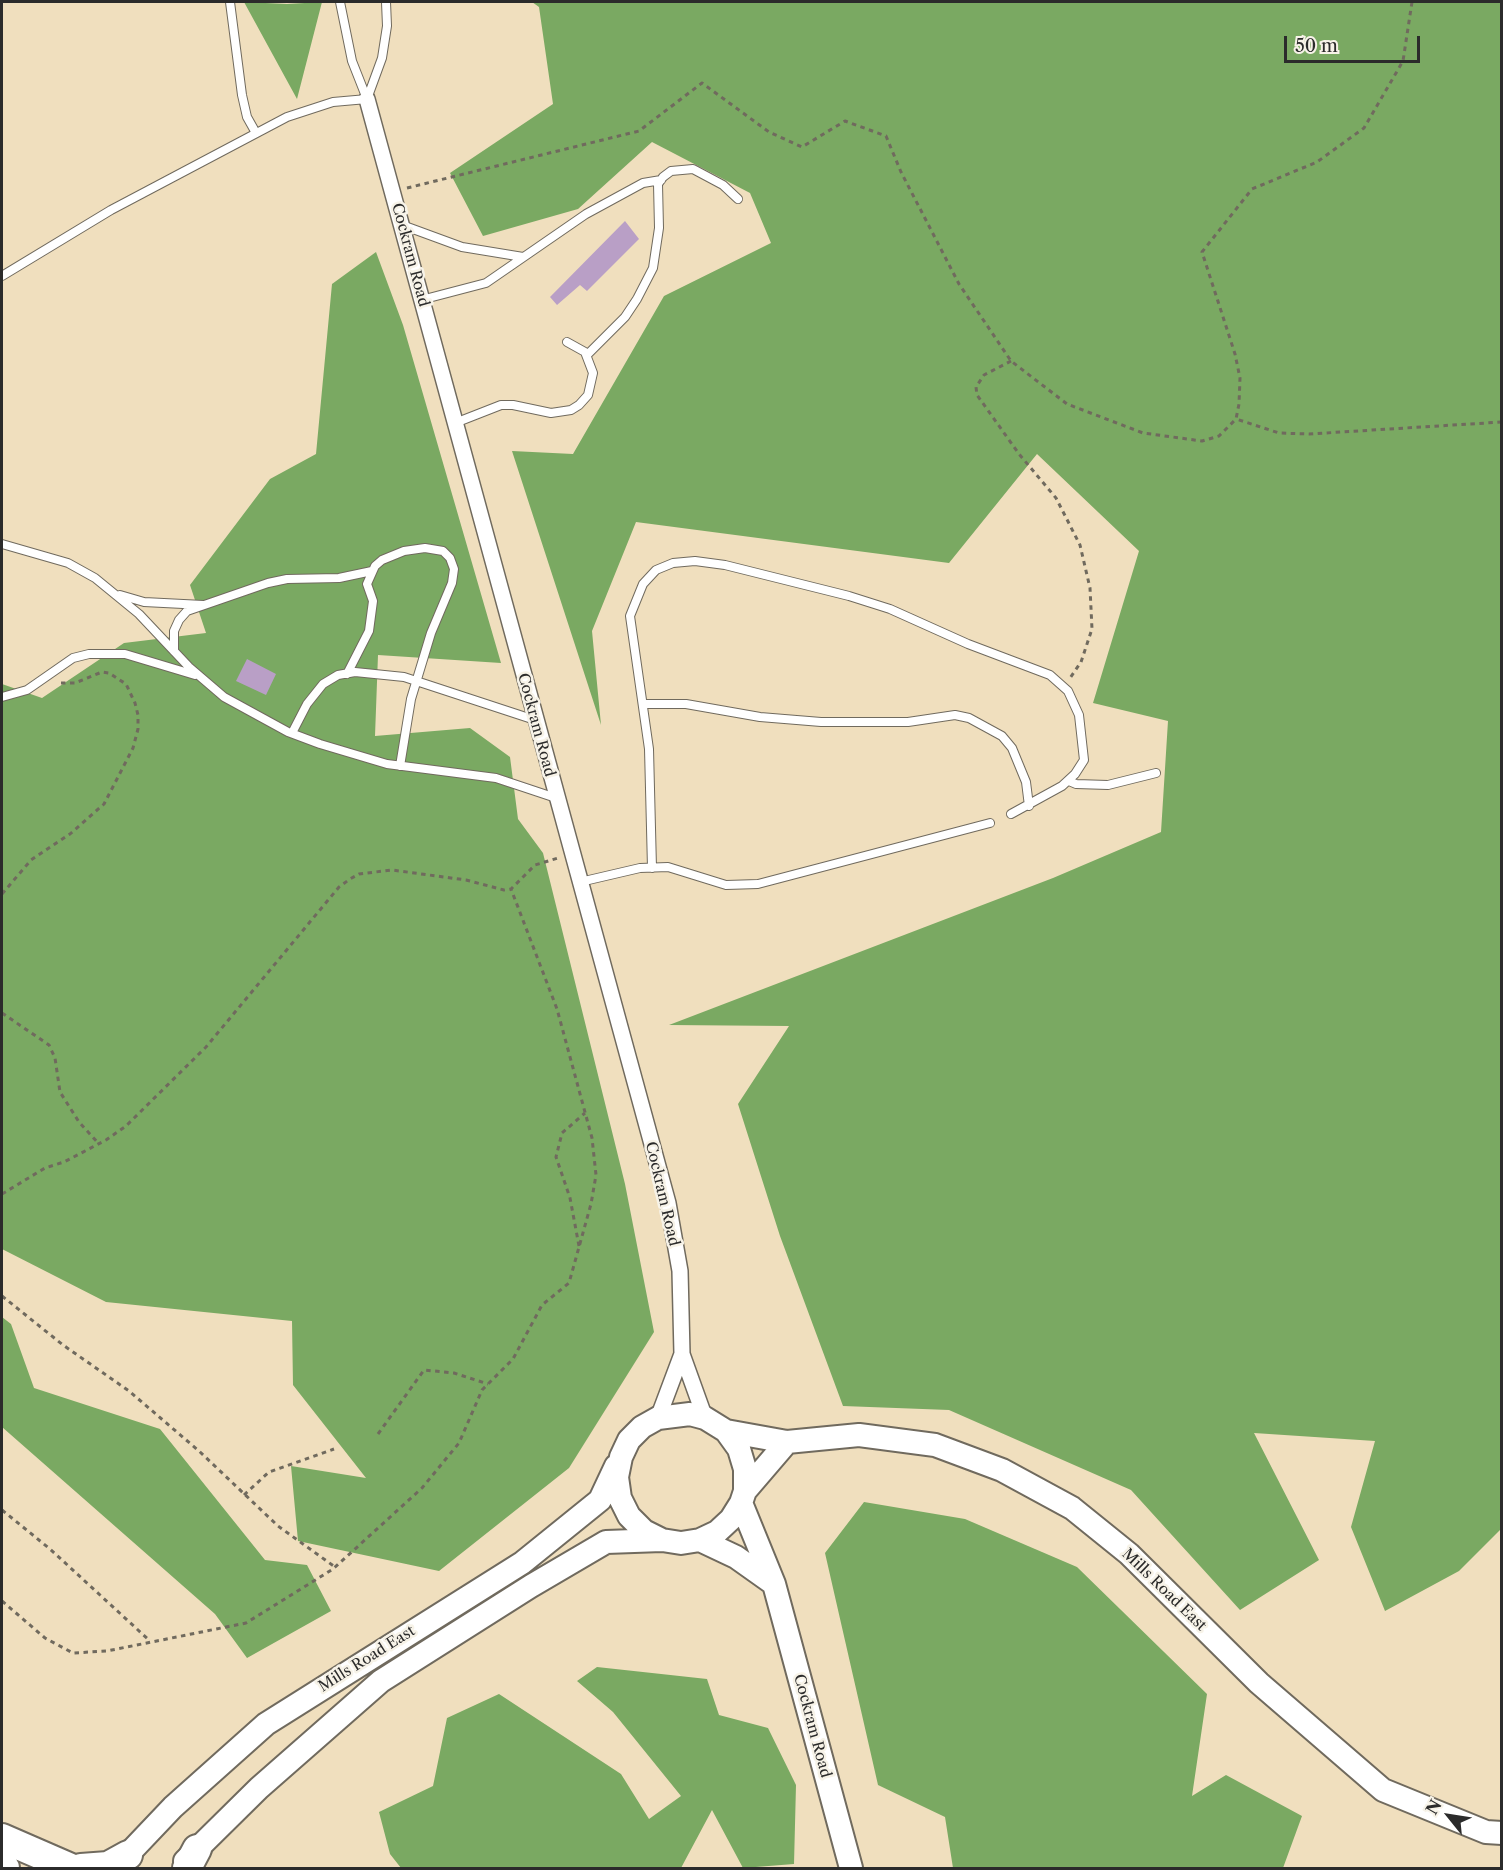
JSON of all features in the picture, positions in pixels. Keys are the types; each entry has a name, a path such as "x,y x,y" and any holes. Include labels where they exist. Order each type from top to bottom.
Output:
{"highway":[{"path":"2,1838 71,1869"},
{"path":"81,1869 122,1862"},
{"path":"2,1865 5,1869"}],"main road":[{"path":"743,1497 745,1469 739,1449 726,1431 705,1418 690,1414 658,1418 642,1427 629,1440 621,1457 617,1477 620,1498 629,1516 644,1531 662,1540 681,1543 700,1540 717,1532 731,1519 743,1497 787,1442"},
{"name":"Mills Road East","path":"726,1431 787,1442 859,1435 935,1445 1002,1470 1062,1502 1129,1554 1259,1683 1383,1790 1486,1832 1502,1833"},
{"name":"Mills Road East","path":"122,1862 173,1807 266,1724 522,1563 600,1500 621,1457"},
{"name":"Cockram Road","path":"743,1497 774,1584 851,1869"},
{"name":"Mills Road East","path":"187,1862 259,1788 381,1681 606,1542 662,1540"},
{"path":"700,1540 736,1557 774,1584"}],"street":[{"name":"Cockram Road","path":"368,99 579,883 668,1203 680,1271 682,1354 705,1418"},
{"name":"Cockram Road","path":"658,1418 682,1354"}],"lane":[{"path":"230,2 243,95 248,117 256,133"},
{"path":"340,2 352,61 368,99"},
{"path":"368,99 382,58 387,26 386,2"},
{"path":"2,276 111,210 256,133 307,109 354,99 368,99"},
{"path":"587,355 625,317 653,268 659,228 657,194 661,180 671,171 693,169 723,185 738,200"},
{"path":"422,300 486,283 586,214 622,194 653,180 661,180"},
{"path":"401,224 462,248 523,257"},
{"path":"455,423 501,405 551,413 572,410 588,395 593,373 587,355 578,346 567,342"},
{"path":"2,544 68,563 95,578 158,632 199,676 224,697 292,733 362,758 400,766 496,778 556,798"},
{"path":"346,674 361,650 373,616 373,602 367,584 372,571 382,560 404,551 425,548 443,552 450,558 454,569 452,584 431,633 416,680 400,766"},
{"path":"652,868 650,748 630,616 643,584 656,570 673,563 695,561 725,565 890,609 968,644 1050,675 1064,687 1079,715 1085,748 1084,760 1069,781 1029,806 1011,814"},
{"path":"174,651 174,631 179,620 187,611 221,602 268,583 287,579 339,578 372,571"},
{"path":"115,594 144,602 204,605"},
{"path":"2,697 27,690 73,658 106,653 125,654 199,676"},
{"path":"292,733 307,704 323,684 346,674 370,672 416,680 535,720"},
{"path":"643,704 686,704 760,717 821,722 908,722 955,715 969,718 1002,736 1012,748 1026,782 1029,806"},
{"path":"1069,781 1076,784 1108,785 1156,773"},
{"path":"579,883 652,868 668,867 726,885 758,884 990,823"}],"path":[{"path":"392,191 639,131 702,83 769,132 802,147 845,121 886,136 901,172 959,284 1011,361 1067,404 1143,433 1202,441 1219,436 1236,419 1240,378 1235,354 1202,252 1252,189 1317,162 1364,128 1403,61 1412,2"},
{"path":"1011,361 984,375 976,387 977,395 1019,454 1056,498 1080,545 1090,588 1093,610 1089,643 1064,687"},
{"path":"1236,419 1279,433 1310,434 1502,422"},
{"path":"2,894 31,860 70,834 104,804 133,748 138,729 132,693 126,684 109,673 102,672 75,683 45,679"},
{"path":"511,889 535,865 572,856"},
{"path":"2,1194 45,1168 64,1162 99,1144 126,1126 206,1047 339,887 350,879 359,874 392,870 511,889"},
{"path":"2,1601 45,1638 74,1653 107,1651 246,1623 265,1614 335,1567 422,1488 459,1443 482,1390 513,1359 542,1305 569,1283 580,1247 596,1176 596,1156 557,1009 511,889"},
{"path":"2,1013 49,1045 55,1058 60,1092 79,1122 99,1144"},
{"path":"580,1247 570,1198 556,1157 562,1133 585,1113"},
{"path":"2,1296 63,1345 129,1390 278,1526 335,1567"},
{"path":"378,1434 424,1370 454,1373 488,1384"},
{"path":"244,1495 269,1472 334,1449"},
{"path":"2,1510 50,1549 150,1641"}],"green space":[{"path":"244,2 287,4 322,2 297,99"},
{"path":"532,2 1501,2 1502,1528 1459,1571 1385,1611 1351,1527 1375,1441 1254,1433 1319,1560 1240,1610 1131,1490 949,1410 843,1406 780,1236 738,1104 789,1026 669,1025 1053,878 1161,832 1168,721 1093,703 1139,551 1037,454 949,563 636,522 592,631 601,725 512,451 573,454 664,296 771,243 750,193 652,142 578,209 483,236 450,173 553,104 539,7"},
{"path":"376,252 403,325 501,663 378,655 375,736 470,728 510,757 518,819 543,853 625,1184 654,1332 569,1468 439,1571 298,1541 291,1466 366,1478 293,1385 292,1321 106,1302 2,1249 2,684 42,698 124,643 206,633 190,585 270,479 316,454 332,284"},
{"path":"2,1317 11,1324 34,1388 160,1429 265,1560 307,1565 331,1611 247,1658 215,1614 2,1427"},
{"path":"864,1502 965,1519 1077,1567 1207,1694 1192,1796 1226,1775 1302,1816 1283,1868 953,1868 945,1817 878,1785 825,1553"},
{"path":"597,1667 707,1679 719,1715 768,1728 796,1785 794,1864 743,1868 712,1810 681,1868 401,1868 390,1854 379,1812 433,1786 447,1718 499,1694 621,1774 649,1819 681,1796 613,1712 577,1681"}],"building":[{"path":"625,221 639,239 587,291 580,285 557,305 550,297"},
{"path":"247,659 276,674 266,695 236,681"}]}
